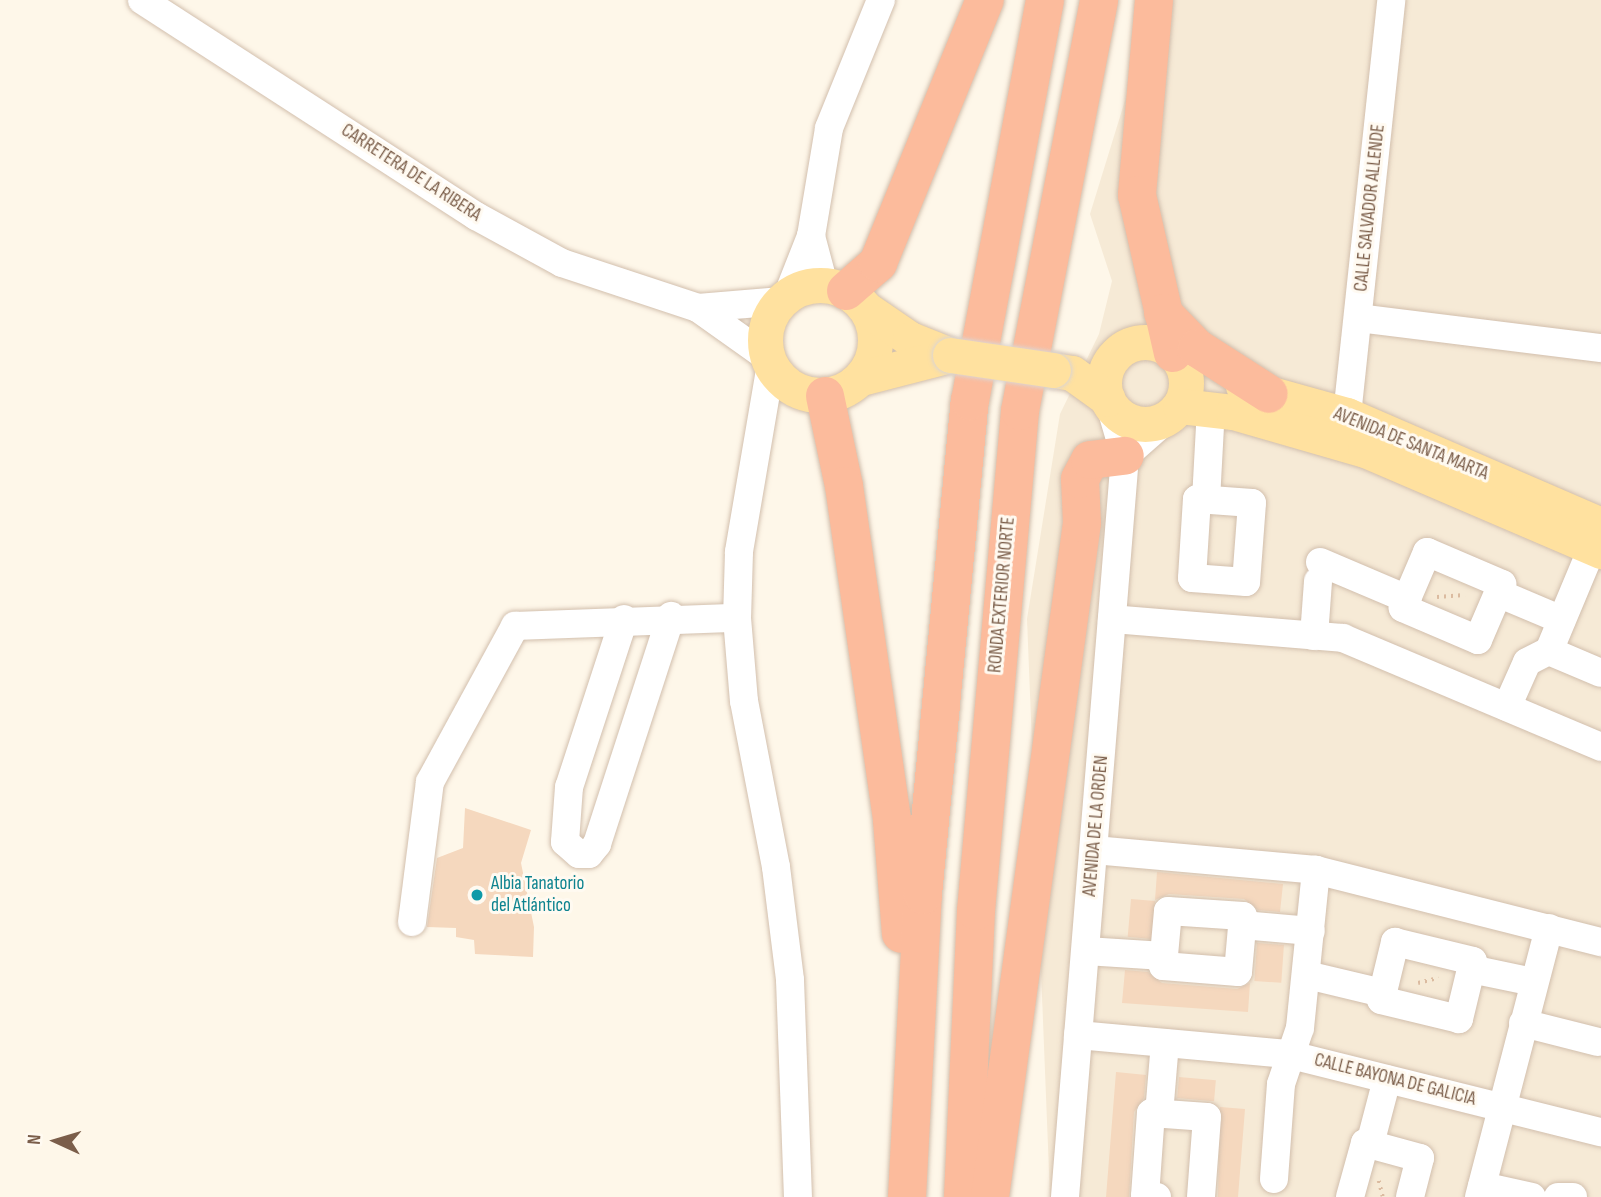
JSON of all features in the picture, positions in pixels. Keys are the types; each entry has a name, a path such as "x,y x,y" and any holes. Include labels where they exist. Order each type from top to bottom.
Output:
{"highway":[{"path":"845,295 878,263 985,0"},
{"path":"904,1197 925,868 970,401 1045,0"},
{"name":"RONDA EXTERIOR NORTE","path":"963,1197 976,911 1020,411 1099,0"},
{"path":"1154,0 1137,195 1163,313 1176,356"},
{"path":"1163,313 1206,354 1269,394"},
{"path":"825,396 844,486 892,820 901,926 904,1197"},
{"path":"990,1197 1079,550 1080,479 1090,460 1125,456"}],"main road":[{"path":"845,295 875,344 861,378"},
{"path":"950,355 861,378 825,396 776,369 767,327 784,299 845,295 910,339 950,355 1062,371 1111,360 1140,342 1176,356 1185,374 1186,411 1133,423 1109,402 1062,371"},
{"name":"AVENIDA DE SANTA MARTA","path":"1176,356 1269,394 1347,415 1598,541"},
{"path":"1109,402 1104,377 1111,360"},
{"name":"AVENIDA DE SANTA MARTA","path":"1186,411 1365,450 1598,541"}],"street":[{"name":"CARRETERA DE LA RIBERA","path":"142,0 476,216 562,263 698,308"},
{"path":"698,308 784,299 811,236 829,128 881,0"},
{"name":"CALLE SALVADOR ALLENDE","path":"1347,415 1391,0"},
{"path":"811,236 845,295"},
{"path":"698,308 776,369 758,443 739,552 737,618 744,701 790,980 798,1197"},
{"path":"1359,318 1601,348"},
{"name":"AVENIDA DE LA ORDEN","path":"1065,1197 1125,456 1109,402"},
{"path":"1125,456 1186,411 1206,499"},
{"path":"1197,499 1206,499 1252,503 1246,582 1192,578 1197,499"},
{"path":"1507,707 1527,662 1549,651 1598,541"},
{"path":"1427,552 1502,584 1478,640 1403,608 1407,598 1427,552"},
{"path":"1314,636 1319,572 1407,598"},
{"path":"1232,629 1235,581"},
{"path":"1498,593 1562,620"},
{"path":"412,922 430,782 515,626 671,615 737,618"},
{"path":"624,619 569,787 565,842 579,853 589,854 597,844 671,615"},
{"path":"1112,619 1343,638 1601,747"},
{"path":"1549,651 1601,673"},
{"path":"1094,850 1316,870 1601,942"},
{"name":"CALLE BAYONA DE GALICIA","path":"1274,1179 1287,1054 1300,1028 1316,870"},
{"path":"1168,911 1243,916 1238,972 1163,966 1164,956 1168,911"},
{"path":"1242,925 1311,932"},
{"name":"CALLE BAYONA DE GALICIA","path":"1481,1191 1549,928"},
{"path":"1395,942 1473,961 1459,1019 1381,1000 1382,993 1395,942"},
{"path":"1086,951 1164,956"},
{"path":"1471,970 1533,982"},
{"path":"1307,975 1382,993"},
{"path":"1523,1023 1600,1042"},
{"name":"CALLE BAYONA DE GALICIA","path":"1078,1035 1287,1054 1601,1132"},
{"path":"1159,1114 1165,1043"},
{"path":"1370,1144 1387,1079"},
{"path":"1157,1197 1145,1196 1151,1113 1207,1117 1201,1197"},
{"path":"1350,1197 1365,1143 1420,1158 1410,1197"},
{"path":"1481,1191 1532,1197"},
{"path":"1558,1197 1573,1197"}],"path":[{"path":"1407,598 1498,593"},
{"path":"1382,993 1471,970"}],"shaded area":[{"path":"1156,0 1601,0 1601,1197 1050,1197 1027,619 1060,414 1099,334 1112,281 1090,214"}],"building":[{"name":"Albia Tanatorio del Atlántico","path":"465,808 531,830 521,863 534,927 533,957 475,954 474,940 456,937 456,928 427,927 437,858 463,848"},
{"path":"1157,872 1283,884 1280,912 1258,910 1244,899 1169,894 1155,900"},
{"path":"1131,899 1155,901 1152,939 1128,937"},
{"path":"1257,943 1284,945 1281,983 1254,981"},
{"path":"1125,970 1148,972 1162,983 1237,989 1250,983 1248,1012 1122,1003"},
{"path":"1116,1072 1146,1075 1144,1098 1134,1112 1129,1197 1106,1197"},
{"path":"1179,1077 1216,1080 1214,1101 1177,1098"},
{"path":"1220,1107 1245,1109 1238,1197 1218,1197"}],"place":[{"name":"Albia Tanatorio del Atlántico","path":"477,895"}]}
